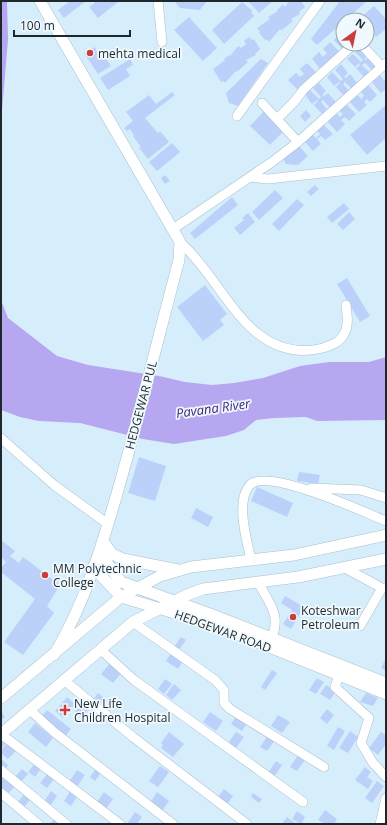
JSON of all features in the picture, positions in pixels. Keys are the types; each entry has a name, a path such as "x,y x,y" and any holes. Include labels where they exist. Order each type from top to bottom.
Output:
{"main road":[{"path":"40,1 180,242"},
{"name":"HEDGEWAR PUL","path":"54,654 70,630 103,542 128,457 179,260 180,242"},
{"path":"1,698 121,597 160,576 191,566 294,555 386,535"},
{"path":"103,542 112,554 123,559 179,570"},
{"name":"HEDGEWAR ROAD","path":"103,542 107,563 121,582 218,617 269,642 340,671 386,694"},
{"path":"93,567 121,597 161,609 203,589 298,577 383,562"},
{"name":"HEDGEWAR ROAD","path":"1,734 133,622 161,609 269,642"},
{"name":"HEDGEWAR ROAD","path":"340,671 386,683"}],"street":[{"path":"158,1 162,42"},
{"path":"237,116 320,1"},
{"path":"278,118 294,102 304,89 345,52"},
{"path":"173,229 250,177 298,142 384,65 370,52"},
{"path":"262,103 278,118 298,142"},
{"path":"250,177 268,179 386,166"},
{"path":"180,242 199,260 251,327 264,338 282,348 309,351 329,346 339,341 345,332 347,324 346,305"},
{"path":"1,438 54,485 108,524"},
{"path":"251,560 242,508 248,486 258,482 276,481 300,488 386,521"},
{"path":"300,488 361,490 386,498"},
{"path":"345,568 382,588 360,626"},
{"path":"258,582 276,615 276,630 269,642"},
{"path":"133,622 215,680 224,690 224,703 230,709 324,767"},
{"path":"101,650 134,680 303,802"},
{"path":"340,671 335,687 369,718 360,743 373,763 386,777"},
{"path":"64,681 132,737 247,824"},
{"path":"30,710 54,732 173,824"},
{"path":"1,734 120,824"},
{"path":"1,770 66,824"},
{"path":"1,793 38,824"},
{"path":"380,824 386,798"}],"water":[{"path":"1,1 7,1 8,40 1,122"},
{"name":"Pavana River","path":"1,300 8,318 57,356 88,365 159,376 185,382 212,385 234,383 263,378 300,366 329,362 369,362 386,357 386,420 317,421 306,417 256,420 244,430 226,436 174,444 143,439 80,423 39,421 20,417 1,410"}],"building":[{"path":"70,1 86,1 64,18 58,10"},
{"path":"97,1 118,2 98,18 89,7"},
{"path":"174,1 207,1 200,10 180,8"},
{"path":"248,1 273,1 259,13"},
{"path":"289,1 301,1 305,7 299,12 300,14 291,19 293,21 282,30 280,29 269,42 267,39 266,41 259,33 260,31 257,28 270,19 268,17 278,11 277,10 283,4 285,7"},
{"path":"340,1 367,1 354,12 335,12 335,29 317,45 311,39"},
{"path":"242,2 253,11 251,12 254,16 224,44 212,30"},
{"path":"374,6 386,19 386,29 376,37 375,12 367,12"},
{"path":"189,17 217,48 203,61 174,30"},
{"path":"249,37 252,40 254,39 260,49 255,54 256,55 246,60 248,62 237,72 236,71 225,83 223,81 221,82 213,69 229,55 230,56 238,46 241,48 246,44 244,41"},
{"path":"330,42 335,47 335,52 340,52 327,62 328,63 321,70 312,59 319,52 323,57 327,53 323,49"},
{"path":"95,47 100,60 105,57 111,66 98,74 84,53"},
{"path":"355,52 364,52 367,56 364,59 365,60 368,58 377,65 372,70 365,63 362,65 369,72 364,77 356,68 360,65 359,63 355,67 347,59 353,54 361,62 363,60"},
{"path":"130,59 133,65 126,69 130,76 108,90 100,78"},
{"path":"261,59 268,63 238,106 229,103 226,93"},
{"path":"307,63 317,73 309,80 308,79 298,90 288,80 296,73 300,77 304,74 300,69"},
{"path":"341,64 348,73 344,77 346,78 350,74 358,84 352,89 345,82 343,84 349,91 344,96 336,87 340,83 339,82 334,86 327,77 332,72 341,81 343,79 335,70"},
{"path":"380,75 384,80 386,78 386,89 381,93 372,82"},
{"path":"319,83 326,91 322,95 324,96 328,93 336,102 330,108 323,100 321,102 327,109 322,114 314,105 318,101 317,100 312,104 305,95 310,90 319,99 321,97 313,88"},
{"path":"368,85 377,95 370,102 367,99 364,102 367,105 359,112 350,102 358,95 361,99 364,96 361,92"},
{"path":"172,92 175,95 145,118 158,133 160,131 169,142 148,159 139,148 141,147 130,129 127,131 124,128 133,121 126,112 149,95 156,104"},
{"path":"346,104 356,114 349,121 345,117 341,120 345,124 337,132 327,121 336,113 340,117 343,114 339,110"},
{"path":"386,105 386,138 367,155 350,135"},
{"path":"266,109 272,115 270,118 277,125 286,129 270,145 250,126"},
{"path":"306,110 311,116 305,122 300,116"},
{"path":"323,124 333,134 325,140 321,136 317,139 321,144 313,151 304,141 312,134 316,138 320,134 316,130"},
{"path":"172,143 180,152 157,171 149,162"},
{"path":"299,146 308,156 298,165 286,164 283,159"},
{"path":"165,175 170,181 165,184 161,178"},
{"path":"315,185 319,189 311,196 307,192"},
{"path":"275,190 283,198 259,220 252,212"},
{"path":"232,197 238,205 195,239 190,233"},
{"path":"297,199 304,205 279,231 272,224"},
{"path":"344,203 349,209 332,223 327,217"},
{"path":"349,212 355,219 343,230 337,224"},
{"path":"248,213 255,222 240,235 234,228 244,220 242,218"},
{"path":"347,278 370,316 360,322 337,284"},
{"path":"205,285 227,314 220,320 224,325 203,341 177,307"},
{"path":"139,457 166,466 155,501 128,493"},
{"path":"299,472 320,475 318,484 297,481"},
{"path":"257,487 293,503 287,517 251,501"},
{"path":"196,508 213,517 208,527 191,518"},
{"path":"1,540 15,551 10,556 19,563 23,557 60,585 47,606 54,613 23,655 4,642 35,599 1,572 1,568 6,562 1,557"},
{"name":"Koteshwar Petroleum","path":"285,596 304,607 291,629 283,624 292,610 281,603"},
{"path":"181,637 186,640 179,650 174,647"},
{"path":"171,653 183,661 178,669 166,661"},
{"path":"386,658 386,671 381,668"},
{"path":"110,663 122,672 113,683 101,674"},
{"path":"272,670 277,673 265,690 261,687"},
{"path":"317,678 324,682 316,694 309,690"},
{"path":"165,679 172,684 164,694 158,689"},
{"path":"174,684 181,690 172,700 166,695"},
{"path":"326,685 336,691 330,700 320,694"},
{"path":"98,693 104,698 99,705 93,700"},
{"path":"366,693 378,698 373,706 360,702"},
{"path":"67,697 75,704 63,718 55,711"},
{"path":"83,701 90,707 83,717 75,712"},
{"path":"327,709 334,715 327,724 320,718"},
{"path":"47,710 71,729 64,738 40,718"},
{"path":"1,711 5,717 1,720"},
{"path":"210,712 223,721 216,731 203,722"},
{"path":"237,715 248,722 242,731 231,724"},
{"path":"278,715 290,722 282,733 271,726"},
{"path":"35,723 53,738 46,747 28,732"},
{"path":"338,727 345,731 334,750 327,746"},
{"path":"350,731 358,737 348,753 339,748"},
{"path":"169,732 184,744 173,757 161,748 163,745 161,743"},
{"path":"236,732 244,737 236,748 229,742"},
{"path":"381,732 386,735 386,744 378,755 369,748"},
{"path":"268,735 275,740 267,751 260,747"},
{"path":"1,742 6,743 1,748"},
{"path":"7,743 16,751 8,759 1,753 1,750"},
{"path":"298,755 305,760 297,771 290,767"},
{"path":"1,759 8,765 5,770 1,766"},
{"path":"276,761 282,765 274,777 268,773"},
{"path":"36,762 42,767 35,777 28,772"},
{"path":"160,766 169,772 158,787 149,781"},
{"path":"97,767 102,771 95,781 90,777"},
{"path":"365,767 371,772 367,777 373,781 368,789 355,780"},
{"path":"22,769 28,774 20,783 14,778"},
{"path":"77,770 85,775 77,787 69,782"},
{"path":"47,774 54,779 47,788 40,783"},
{"path":"1,775 14,787 7,795 1,790"},
{"path":"377,781 384,786 372,803 365,798"},
{"path":"224,789 233,796 227,805 217,798"},
{"path":"71,790 78,795 71,806 64,801"},
{"path":"51,791 57,796 50,806 44,802"},
{"path":"104,792 113,799 106,809 97,802"},
{"path":"157,792 169,801 162,811 150,803"},
{"path":"253,793 262,799 259,803 251,797"},
{"path":"24,794 30,800 24,807 18,802"},
{"path":"325,810 337,819 334,824 325,824 318,820"},
{"path":"297,811 305,817 301,824 292,819"},
{"path":"135,812 142,817 137,824 127,824"},
{"path":"287,817 296,824 282,824"},
{"path":"55,818 59,822 57,824 50,824"}],"place":[{"name":"mehta medical","path":"90,53"},
{"name":"MM Polytechnic College","path":"45,575"},
{"name":"Koteshwar Petroleum","path":"293,617"},
{"name":"New Life Children Hospital","path":"65,710"}]}
